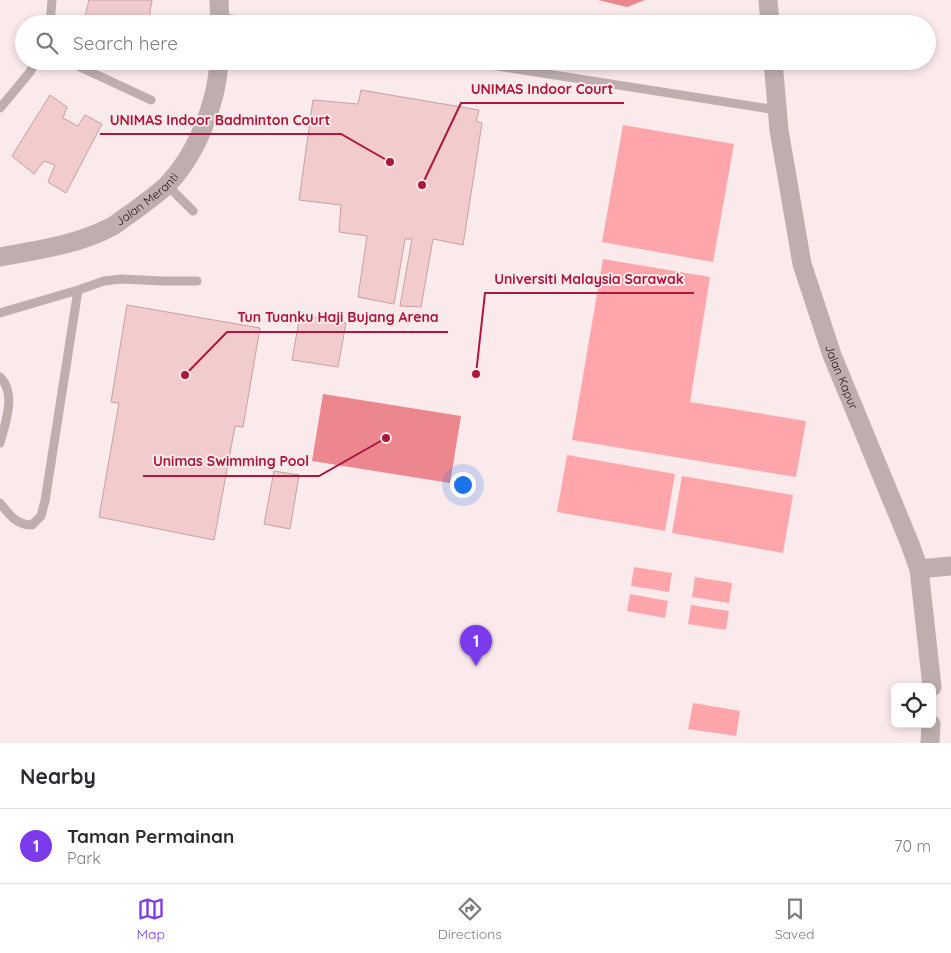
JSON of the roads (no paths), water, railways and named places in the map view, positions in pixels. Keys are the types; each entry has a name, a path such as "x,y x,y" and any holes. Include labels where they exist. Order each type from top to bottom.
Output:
{"street":[{"path":"768,0 769,15"},
{"name":"Jalan Meranti","path":"0,257 68,243 110,227 167,185 183,164 204,126 213,100 218,70"},
{"name":"Jalan Kapur","path":"773,70 772,110 798,250 832,355 919,569 932,683"},
{"path":"919,569 951,566"},
{"path":"930,743 932,728"}],"lane":[{"path":"51,15 52,0"},
{"path":"0,108 31,70"},
{"path":"86,70 151,100"},
{"path":"519,70 772,110"},
{"path":"167,185 193,211"},
{"path":"0,313 104,281 122,279 197,280"},
{"path":"0,503 13,519 20,524 32,524 41,516 49,478 78,290"},
{"path":"0,377 4,381 8,396 8,413 0,443"}],"place":[{"name":"UNIMAS Indoor Badminton Court","path":"390,162"},
{"name":"UNIMAS Indoor Court","path":"422,185"},
{"name":"Universiti Malaysia Sarawak","path":"476,374"},
{"name":"Tun Tuanku Haji Bujang Arena","path":"185,375"},
{"name":"Unimas Swimming Pool","path":"386,438"},
{"name":"Taman Permainan","path":"476,666"}]}
